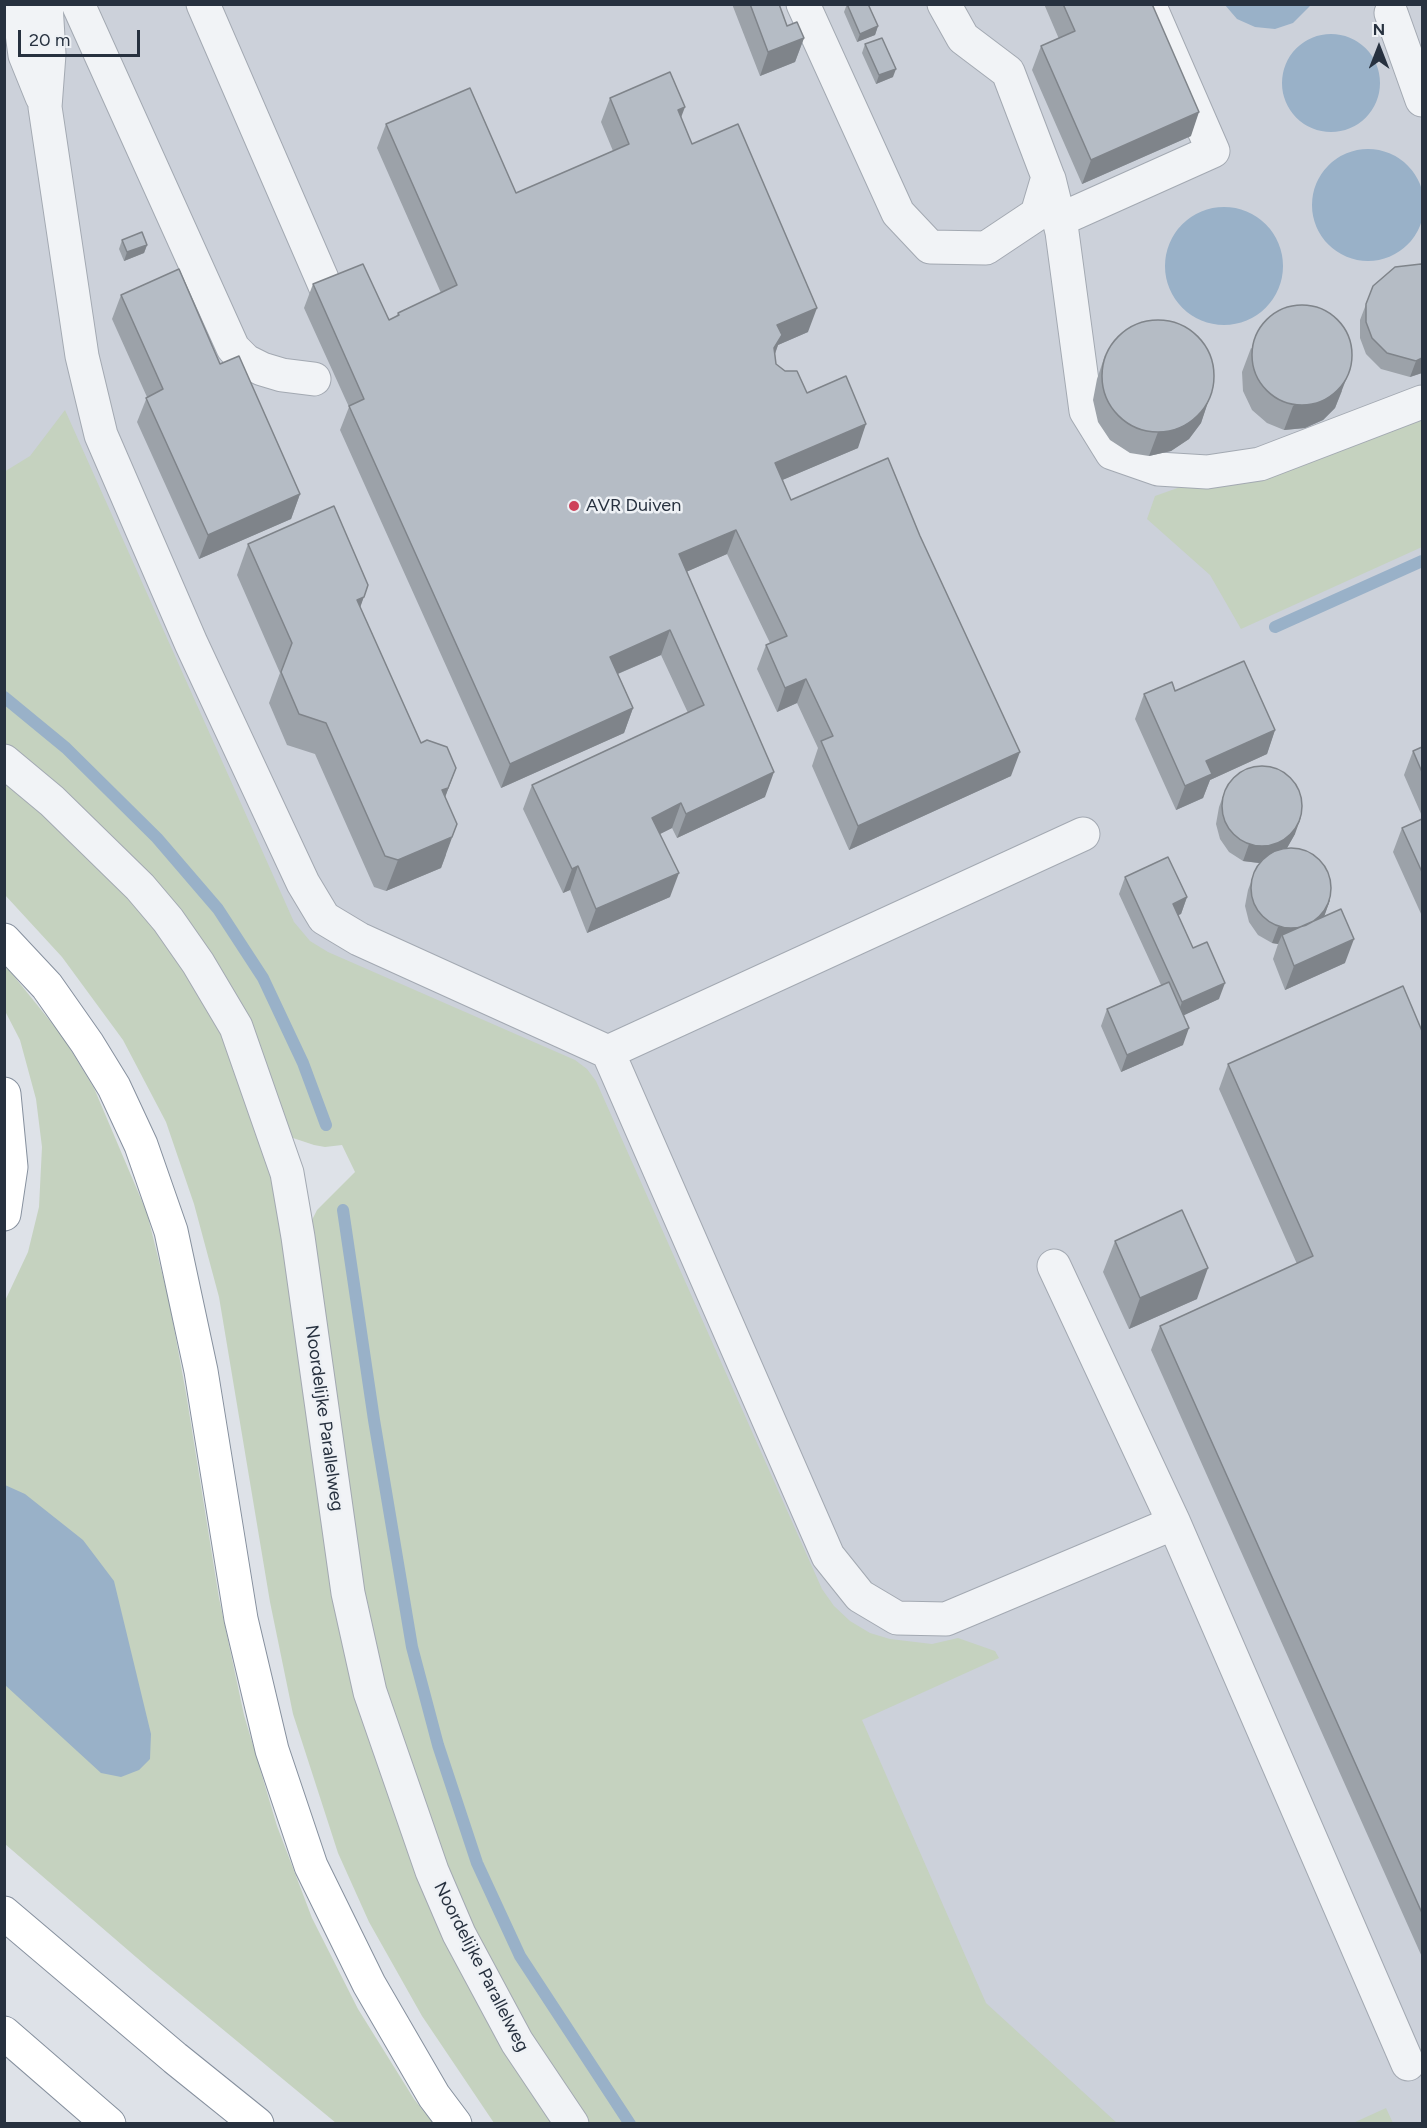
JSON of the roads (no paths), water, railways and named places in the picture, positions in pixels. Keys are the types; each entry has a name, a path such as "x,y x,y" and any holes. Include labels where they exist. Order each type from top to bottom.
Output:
{"highway":[{"path":"4,940 47,986 87,1043 114,1087 141,1144 171,1231 201,1371 241,1619 272,1750 311,1866 369,1984 435,2096 455,2124"},
{"path":"4,1094 11,1167 4,1214"},
{"path":"4,1913 175,2058 257,2124"},
{"path":"4,2033 109,2124"}],"street":[{"path":"18,4 26,55 45,107 82,356 101,435 191,643 303,883 324,918 359,939 608,1052 828,1556 860,1596 897,1618 946,1619 1174,1523"},
{"path":"45,107 49,54 46,4"},
{"path":"78,4 233,348 246,361 262,369 282,375 314,379"},
{"path":"203,4 326,288"},
{"path":"803,4 898,213 930,247 986,248 1037,214 1048,177"},
{"path":"944,4 963,38 1008,72 1048,177 1059,220 1086,411 1112,453 1158,469 1207,472 1260,464 1422,402"},
{"path":"1059,220 1214,150 1149,4"},
{"path":"1397,7 1422,100"},
{"name":"Noordelijke Parallelweg","path":"4,761 52,801 140,887 168,920 198,963 236,1028 286,1173 298,1237 348,1593 370,1692 432,1871 459,1934 517,2042 572,2124"},
{"path":"608,1052 1083,834"},
{"path":"1054,1266 1174,1523 1408,2064"}],"water":[{"path":"1225,5 1311,5 1293,23 1275,29 1255,27 1237,19"},
{"path":"1331,34 1350,38 1366,48 1376,64 1380,83 1376,102 1366,118 1350,128 1331,132 1312,128 1296,118 1286,102 1282,83 1286,64 1296,48 1312,38"},
{"path":"1368,149 1389,153 1407,166 1420,184 1424,205 1420,226 1407,244 1389,257 1368,261 1347,257 1329,244 1316,226 1312,205 1316,184 1329,166 1347,153"},
{"path":"1224,207 1247,211 1266,224 1279,243 1283,266 1279,289 1266,308 1247,321 1224,325 1201,321 1182,308 1169,289 1165,266 1169,243 1182,224 1201,211"},
{"path":"5,1485 25,1494 83,1540 114,1581 151,1734 150,1759 139,1770 121,1777 101,1773 5,1685"}],"waterway":[{"path":"1275,627 1422,561"},
{"path":"4,697 66,748 157,838 218,909 263,978 303,1063 326,1125"},
{"path":"343,1210 374,1420 412,1647 438,1745 477,1863 520,1956 630,2124"}],"place":[{"name":"AVR Duiven","path":"574,506"}]}
